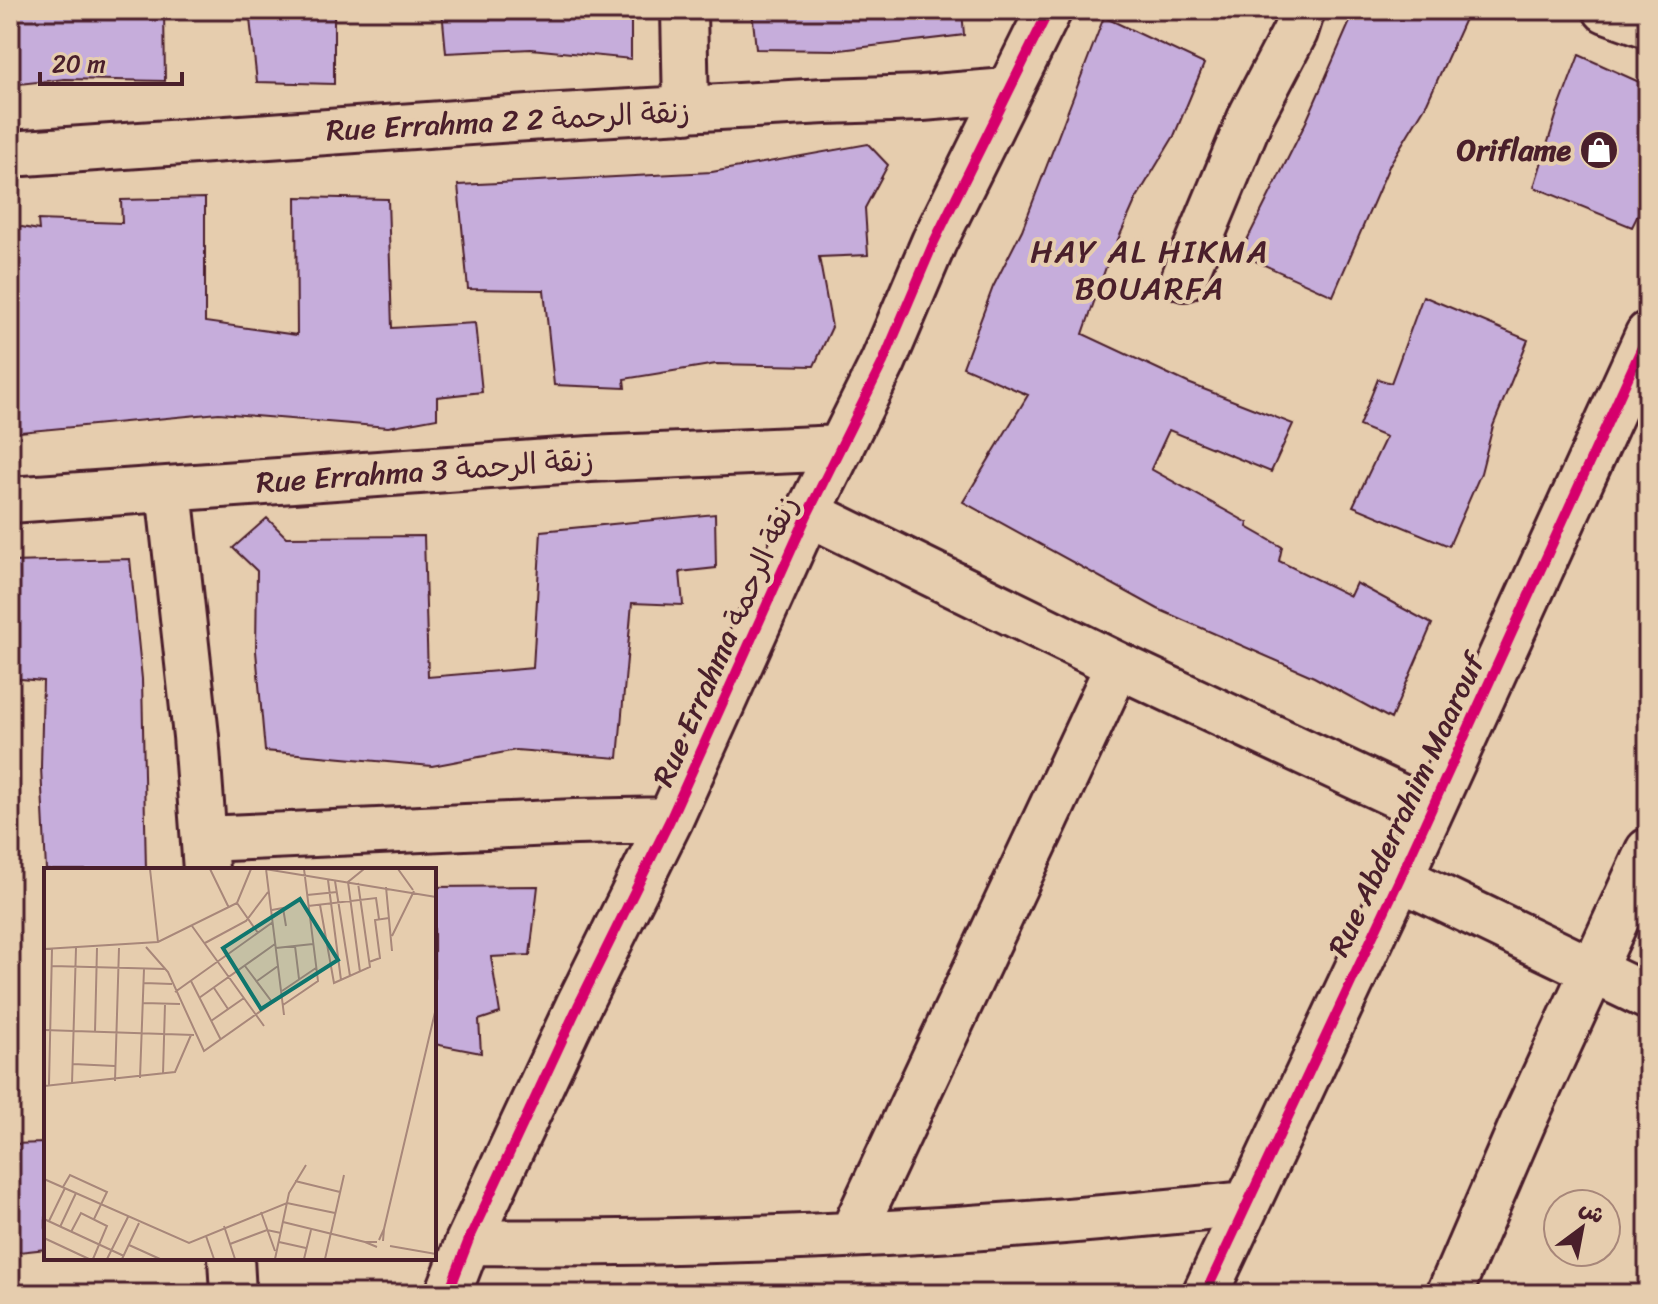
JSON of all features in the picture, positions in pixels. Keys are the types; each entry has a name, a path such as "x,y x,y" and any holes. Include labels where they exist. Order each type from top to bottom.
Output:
{"street":[{"path":"684,10 686,110"},
{"name":"Rue Errahma زنقة الرحمة","path":"448,1294 468,1242 578,1006 670,820 808,513 883,362 934,242 1049,10"},
{"path":"1184,278 1252,114 1295,32 1302,10"},
{"path":"1606,10 1648,25"},
{"name":"Rue Errahma 2 2 زنقة الرحمة","path":"10,154 1007,91"},
{"name":"Rue Abderrahim Maarouf","path":"1205,1294 1400,878 1648,334"},
{"name":"Rue Errahma 3 زنقة الرحمة","path":"10,500 590,459 841,448"},
{"path":"169,490 195,721 205,855 575,822 670,820"},
{"path":"808,513 1118,665 1430,811"},
{"path":"852,1234 1118,665"},
{"path":"1449,1294 1524,1120 1648,851"},
{"path":"1400,878 1648,997"},
{"path":"468,1242 639,1241 957,1231 1245,1204"},
{"path":"231,1260 233,1294"}],"building":[{"path":"10,10 164,10 165,81 65,79 10,85"},
{"path":"249,10 334,10 334,84 257,82"},
{"path":"442,10 631,10 631,59 531,49 446,53"},
{"path":"752,10 962,10 964,35 840,50 756,49"},
{"path":"1355,10 1469,10 1427,103 1390,164 1333,296 1240,254 1306,122"},
{"path":"1104,17 1204,64 1174,136 1136,199 1106,267 1083,334 1188,383 1293,424 1271,472 1169,430 1151,469 1248,523 1247,527 1282,547 1279,561 1350,596 1356,583 1432,624 1391,719 1314,677 1158,609 963,502 1028,395 963,367 993,287 1022,230"},
{"path":"1579,55 1648,86 1648,195 1632,227 1534,187"},
{"path":"868,144 888,165 865,208 868,255 819,257 832,327 814,366 716,364 624,379 625,388 554,385 544,290 468,289 458,185 712,172"},
{"path":"296,197 388,199 392,328 475,323 482,392 437,397 437,418 388,427 219,413 10,433 10,225 39,230 38,220 122,223 121,200 205,198 205,322 297,335"},
{"path":"1423,296 1528,340 1493,426 1481,473 1449,546 1353,506 1386,437 1359,426 1378,379 1391,383"},
{"path":"715,514 716,568 680,572 683,605 632,603 618,758 516,750 432,766 265,751 256,651 257,571 233,548 267,518 286,537 424,536 428,677 533,668 541,531"},
{"path":"130,559 142,679 146,868 46,868 41,767 43,681 10,678 10,562"},
{"path":"538,886 530,955 491,957 500,1013 479,1020 481,1053 436,1044 436,887"},
{"path":"44,1143 44,1249 10,1253 10,1144"}],"cycle path":[{"path":"448,1294 468,1242 578,1006 670,820 808,513 883,362 934,242 1049,10"},
{"path":"1205,1294 1400,878 1648,334"}],"place":[{"name":"Oriflame","path":"1599,150"}],"district":[{"name":"HAY AL HIKMA BOUARFA","path":"1150,270"}]}
